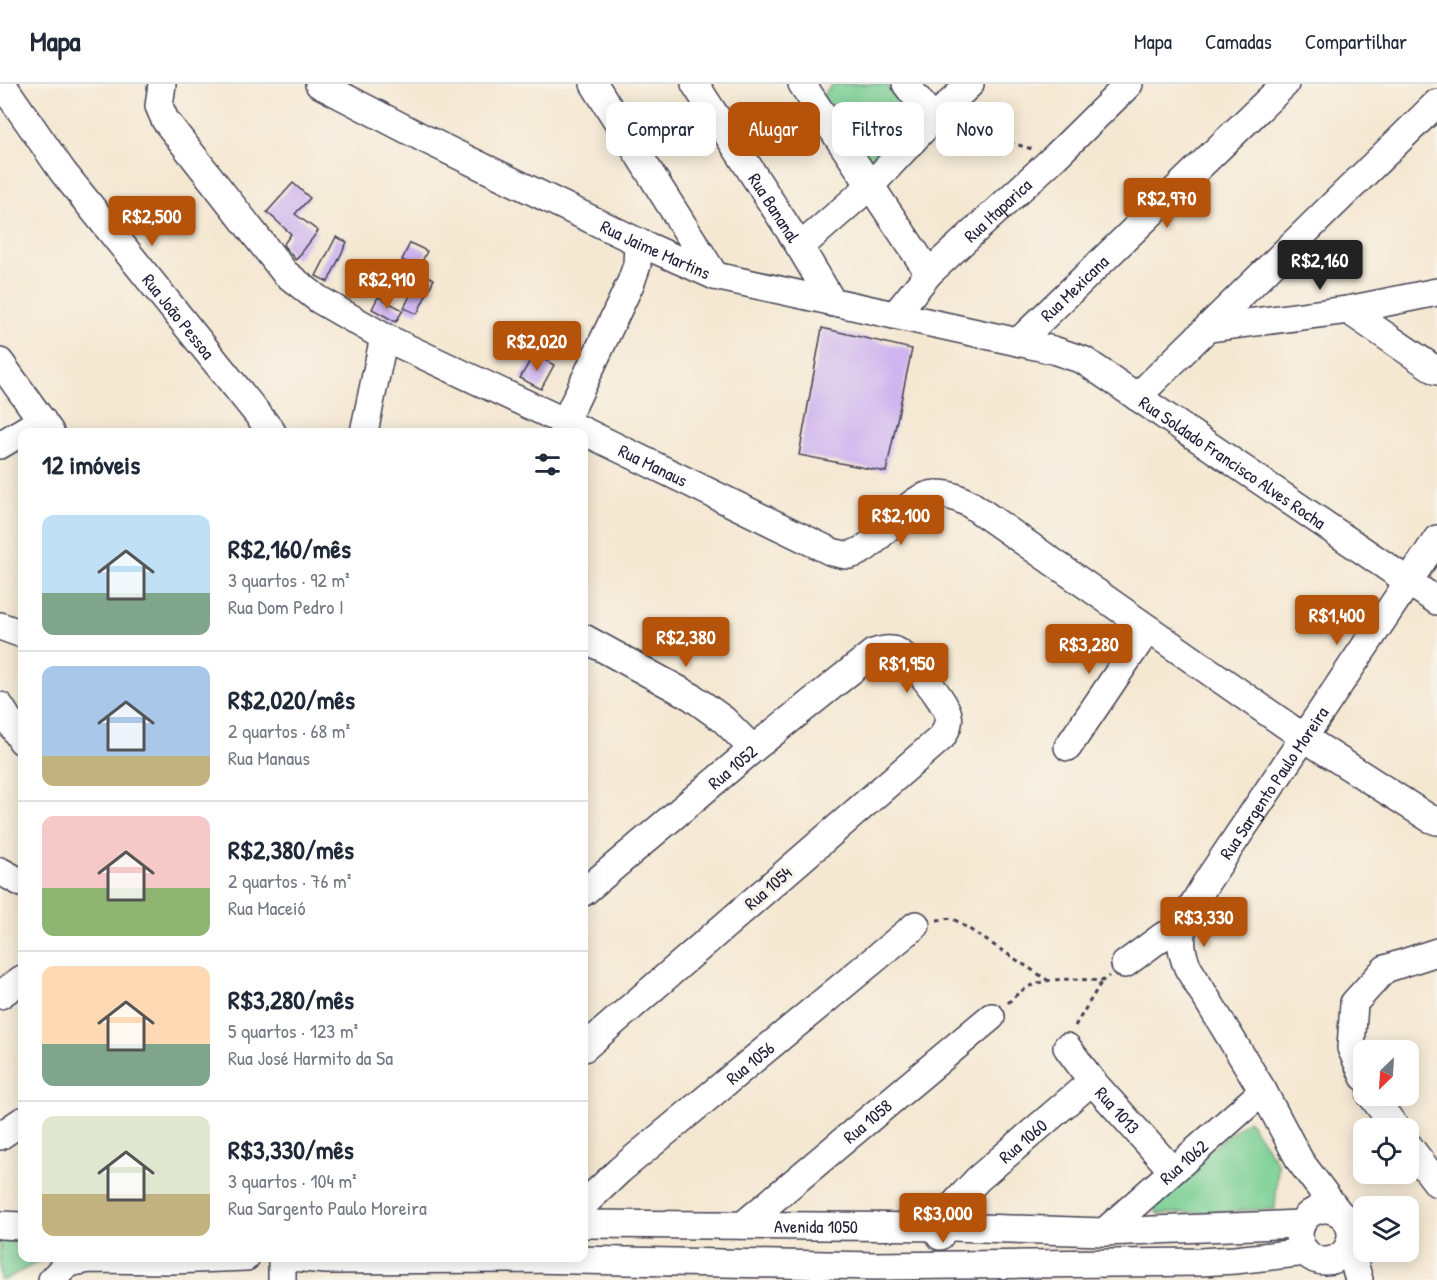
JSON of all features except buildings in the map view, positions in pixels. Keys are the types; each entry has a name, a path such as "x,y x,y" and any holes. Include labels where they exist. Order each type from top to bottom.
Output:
{"street":[{"name":"Rua João Pessoa","path":"2,84 63,172 269,428"},
{"name":"Rua Manaus","path":"162,84 159,106 165,120 285,273 318,299 384,337 564,427"},
{"path":"594,84 716,276"},
{"name":"Rua Bananal","path":"695,84 800,247 833,303"},
{"path":"906,84 933,119"},
{"path":"800,247 871,185 933,119 970,84"},
{"name":"Rua Itaparica","path":"895,315 929,273 1056,156 1129,84"},
{"name":"Rua Mexicana","path":"1018,342 1285,84"},
{"name":"Rua Jaime Martins","path":"325,85 423,138 638,242 716,276 1018,342"},
{"path":"809,87 929,273"},
{"path":"1137,397 1437,103"},
{"path":"564,427 622,305 637,265 638,242"},
{"path":"1209,328 1348,310 1437,292"},
{"path":"1348,310 1437,371"},
{"path":"365,428 384,337"},
{"name":"Rua Soldado Francisco Alves Rocha","path":"1018,342 1083,360 1437,601"},
{"path":"0,362 46,426"},
{"path":"0,446 18,438"},
{"name":"Rua Manaus","path":"588,438 832,552 849,555 864,549 920,499 936,494 952,496 970,504 1148,629"},
{"name":"Rua Sargento Paulo Moreira","path":"1182,931 1206,883 1437,539"},
{"path":"0,626 18,633"},
{"path":"1068,747 1148,629 1303,737 1437,821"},
{"path":"588,640 692,697 724,720 753,749"},
{"name":"Rua 1052","path":"588,889 753,749 873,653 884,650 895,651 905,657 944,704 948,714 948,724"},
{"path":"0,706 18,735"},
{"name":"Rua 1054","path":"588,1045 942,737 948,724"},
{"path":"0,871 18,881"},
{"name":"Rua 1056","path":"588,1200 620,1170 916,925"},
{"path":"1125,964 1163,936 1182,931 1182,954 1188,968 1263,1091 1300,1161 1348,1224 1351,1238 1342,1261"},
{"path":"1353,1052 1351,1048 1354,1003 1385,969 1437,952"},
{"path":"0,995 18,982"},
{"name":"Rua 1058","path":"743,1225 991,1017"},
{"name":"Rua 1013","path":"1067,1047 1092,1081 1172,1170"},
{"name":"Rua 1060","path":"933,1227 978,1179 1092,1081"},
{"name":"Rua 1062","path":"1104,1232 1263,1091"},
{"path":"1379,1106 1388,1118"},
{"path":"0,1136 18,1124"},
{"path":"1419,1160 1437,1184"},
{"path":"1300,1161 1304,1221 1299,1239 1306,1252 1318,1260 1342,1261 1359,1280"},
{"path":"1304,1221 1313,1212 1322,1209 1330,1209 1339,1213"},
{"name":"Avenida 1050","path":"596,1224 933,1227 1104,1232 1304,1221"},
{"path":"596,1224 602,1235 600,1244 603,1253 609,1261"},
{"path":"0,1225 18,1226"},
{"path":"929,1266 939,1255 942,1247 942,1239 933,1227"},
{"path":"975,1228 965,1242 966,1250 989,1270"},
{"path":"588,1260 875,1273 929,1266 989,1270 1112,1272 1235,1270 1306,1252"},
{"path":"52,1280 69,1263 74,1262"},
{"path":"112,1262 172,1270 218,1262"},
{"path":"342,1262 406,1270 529,1270 551,1262"}],"path":[{"path":"933,119 1056,156"},
{"path":"916,925 952,918 1049,981"},
{"path":"1067,1047 1076,1024 1102,981 1125,964"},
{"path":"991,1017 1026,988 1049,981 1076,979 1102,981"}],"green space":[{"path":"833,84 886,84 899,102 832,102 832,109 822,96"},
{"path":"867,156 879,156 872,163"},
{"path":"1248,1120 1278,1164 1275,1209 1158,1214 1149,1198"},
{"path":"0,1240 18,1241 18,1262 38,1262 0,1280"}]}
